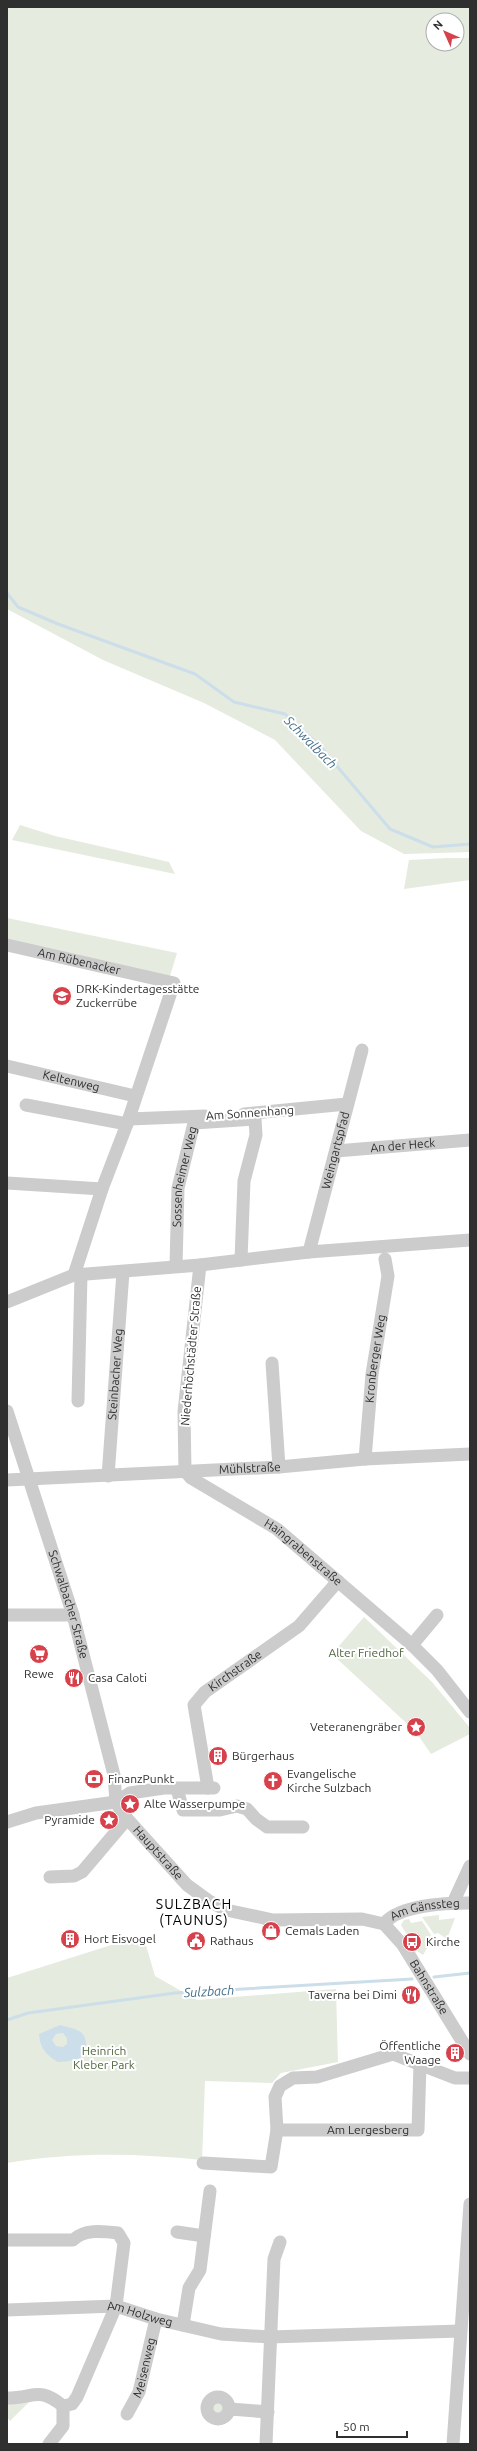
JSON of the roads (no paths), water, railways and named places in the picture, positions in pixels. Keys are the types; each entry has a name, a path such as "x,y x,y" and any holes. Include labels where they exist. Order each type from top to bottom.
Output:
{"street":[{"name":"Am Rübenacker","path":"7,945 174,983 135,1096"},
{"name":"Weingartspfad","path":"309,1252 362,1050"},
{"name":"Keltenweg","path":"7,1066 135,1096"},
{"path":"78,1401 78,1275 102,1189 128,1122 135,1096"},
{"name":"Am Sonnenhang","path":"128,1122 232,1115 347,1104"},
{"path":"26,1105 128,1122"},
{"name":"Sossenheimer Weg","path":"176,1266 178,1188 194,1123 255,1119 256,1135 244,1181 241,1260"},
{"name":"An der Heck","path":"336,1151 470,1140"},
{"path":"7,1183 102,1189"},
{"path":"7,1302 78,1275 200,1265 309,1252 470,1240"},
{"name":"Kronberger Weg","path":"365,1459 372,1374 388,1276 385,1260"},
{"name":"Niederhöchstädter Straße","path":"186,1471 184,1412 200,1265"},
{"name":"Steinbacher Weg","path":"108,1476 123,1272"},
{"path":"272,1363 279,1467"},
{"name":"Schwalbacher Straße","path":"7,1411 72,1615 114,1775 116,1802"},
{"name":"Mühlstraße","path":"7,1480 279,1467 365,1459 470,1454"},
{"name":"Haingrabenstraße","path":"186,1471 191,1478 277,1529 412,1645 437,1670 470,1712"},
{"name":"Kirchstraße","path":"177,1789 211,1788 194,1705 206,1692 226,1681 250,1659 299,1626 338,1581"},
{"path":"7,1615 72,1615"},
{"path":"412,1645 438,1615"},
{"path":"7,1822 36,1813 116,1802 130,1793 164,1788 177,1789 183,1810 220,1810 238,1806 248,1809 256,1819 267,1827 302,1827"},
{"name":"Hauptstraße","path":"116,1802 127,1819 155,1847 187,1885 209,1901 226,1910 274,1920 362,1918 384,1924"},
{"path":"50,1878 74,1876 82,1872 127,1819"},
{"path":"452,1903 470,1866"},
{"name":"Am Gänssteg","path":"384,1924 395,1913 452,1903 470,1903"},
{"name":"Bahnstraße","path":"384,1924 393,1932 403,1945 470,2054"},
{"path":"203,2163 271,2167 277,2130 275,2098 280,2086 293,2078 317,2077 393,2054 455,2078 470,2078"},
{"name":"Am Lergesberg","path":"277,2130 418,2130 420,2064"},
{"path":"183,2325 189,2288 200,2270 210,2191"},
{"path":"453,2444 470,2204"},
{"path":"7,2240 73,2240 80,2233 102,2231 118,2233 124,2242 116,2306 78,2397 72,2404 63,2406"},
{"path":"177,2232 204,2236"},
{"path":"266,2444 274,2259 280,2242"},
{"name":"Am Holzweg","path":"7,2310 116,2306 156,2319 221,2334 270,2337 460,2331"},
{"name":"Meisenweg","path":"127,2414 139,2392 156,2319"},
{"path":"7,2398 41,2394 50,2396 63,2406"},
{"path":"49,2444 63,2426 63,2406"},
{"path":"230,2409 268,2412"}],"water":[{"path":"60,2025 75,2029 85,2037 86,2050 81,2057 77,2059 58,2062 44,2051 39,2034","holes":["63,2033 67,2038 67,2044 63,2047 56,2046 52,2040 56,2034"]}],"waterway":[{"name":"Schwalbach","path":"7,593 18,607 58,624 195,674 234,702 285,714 319,745 390,829 433,847 470,844"},
{"name":"Sulzbach","path":"434,1977 470,1973"},
{"name":"Sulzbach","path":"7,2020 28,2013 175,1993 412,1979"}],"place":[{"name":"DRK-Kindertagesstätte Zuckerrübe","path":"62,996"},
{"name":"Rewe","path":"39,1654"},
{"name":"Casa Caloti","path":"74,1678"},
{"name":"Veteranengräber","path":"416,1727"},
{"name":"Bürgerhaus","path":"218,1756"},
{"name":"FinanzPunkt","path":"94,1779"},
{"name":"Evangelische Kirche Sulzbach","path":"273,1781"},
{"name":"Alte Wasserpumpe","path":"130,1804"},
{"name":"Pyramide","path":"109,1820"},
{"name":"Cemals Laden","path":"271,1931"},
{"name":"Hort Eisvogel","path":"70,1939"},
{"name":"Rathaus","path":"196,1941"},
{"name":"Kirche","path":"412,1942"},
{"name":"Taverna bei Dimi","path":"411,1995"},
{"name":"Öffentliche Waage","path":"455,2053"}],"district":[{"name":"SULZBACH (TAUNUS)","path":"194,1912"}],"park label":[{"name":"Alter Friedhof","path":"366,1653"},
{"name":"Heinrich Kleber Park","path":"104,2058"}]}
